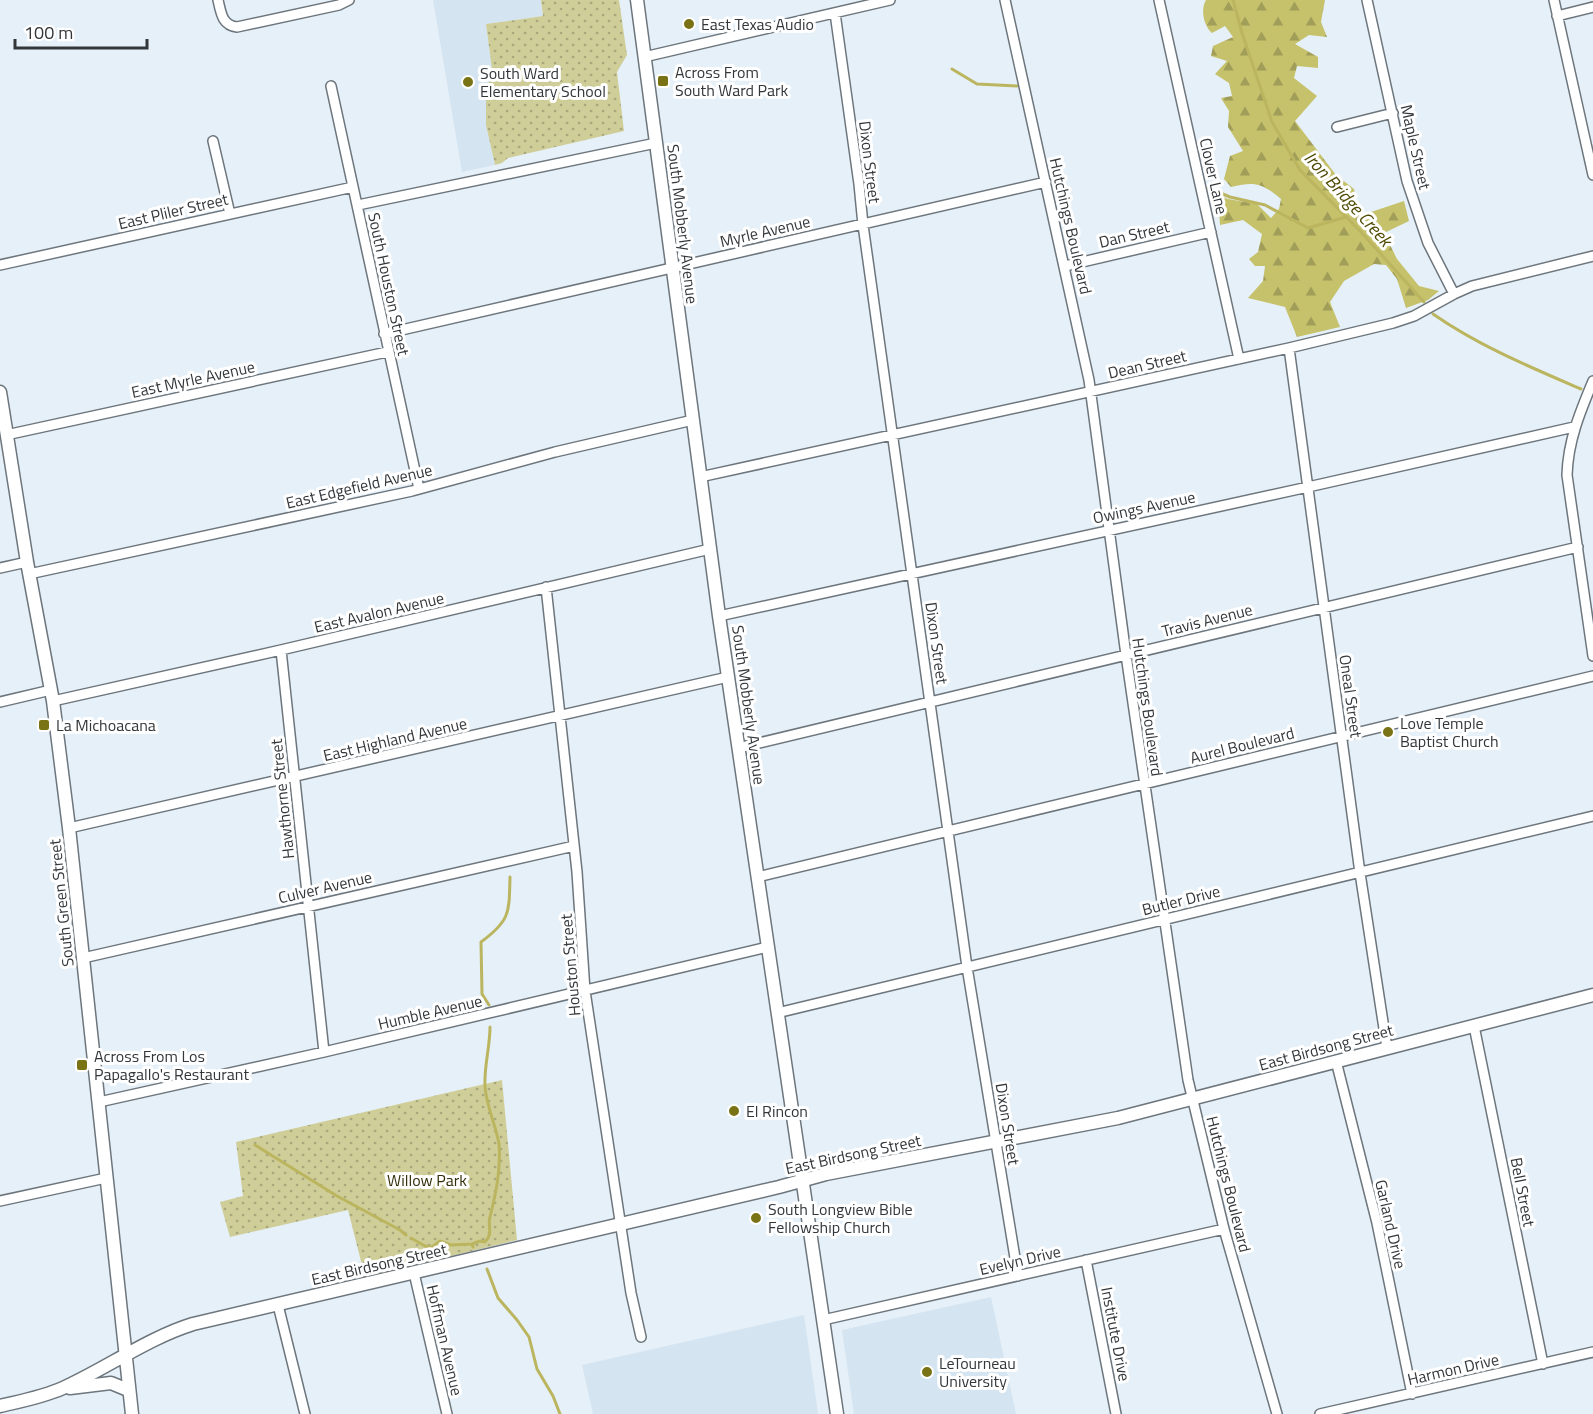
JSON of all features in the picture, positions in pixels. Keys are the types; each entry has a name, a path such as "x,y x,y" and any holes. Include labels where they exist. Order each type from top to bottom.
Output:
{"street":[{"path":"219,0 224,21 237,27 339,5 349,0"},
{"name":"South Mobberly Avenue","path":"637,0 719,616 837,1414"},
{"path":"644,57 890,0"},
{"name":"Hutchings Boulevard","path":"1005,0 1091,392 1144,784 1192,1099 1224,1228 1277,1414"},
{"name":"Clover Lane","path":"1159,0 1239,359"},
{"name":"Maple Street","path":"1367,0 1407,181 1428,243 1454,294"},
{"path":"1554,0 1593,175"},
{"path":"1557,16 1593,7"},
{"name":"Dixon Street","path":"835,13 967,967 1018,1276"},
{"name":"South Houston Street","path":"331,86 358,205 387,352 419,489"},
{"path":"1337,127 1393,113"},
{"path":"213,141 230,214"},
{"path":"358,205 656,143"},
{"name":"Myrle Avenue","path":"384,334 1046,182"},
{"name":"East Pliler Street","path":"0,265 353,187"},
{"name":"Dan Street","path":"1065,266 1211,232"},
{"name":"Dean Street","path":"700,477 1289,348 1405,320 1454,294 1480,284 1593,256"},
{"name":"Oneal Street","path":"1289,348 1360,873 1387,1048"},
{"name":"East Myrle Avenue","path":"6,435 387,352"},
{"path":"1593,381 1574,427 1568,457 1568,475 1593,656"},
{"name":"South Green Street","path":"0,392 2,418 52,695 69,828 124,1357 132,1414"},
{"name":"East Edgefield Avenue","path":"0,568 28,568 419,489 555,452 693,420"},
{"name":"Owings Avenue","path":"719,616 1574,427"},
{"name":"Travis Avenue","path":"738,748 1578,547"},
{"name":"East Avalon Avenue","path":"0,702 52,695 281,650 710,549"},
{"name":"Houston Street","path":"546,587 574,846 585,991 631,1293 641,1337"},
{"name":"Hawthorne Street","path":"281,650 324,1052"},
{"name":"Aurel Boulevard","path":"757,877 1593,676"},
{"name":"East Highland Avenue","path":"69,828 728,677"},
{"name":"Butler Drive","path":"777,1013 1593,816"},
{"name":"Culver Avenue","path":"83,958 574,846"},
{"name":"Humble Avenue","path":"99,1102 324,1052 768,947"},
{"name":"East Birdsong Street","path":"57,1390 187,1326 802,1180 1110,1119 1593,995"},
{"name":"Bell Street","path":"1474,1026 1543,1364"},
{"name":"Garland Drive","path":"1336,1061 1377,1223 1412,1394"},
{"path":"0,1201 106,1178"},
{"name":"Evelyn Drive","path":"823,1320 1224,1228"},
{"name":"Institute Drive","path":"1086,1260 1116,1414"},
{"name":"Hoffman Avenue","path":"414,1273 447,1414"},
{"path":"278,1305 305,1414"},
{"name":"Harmon Drive","path":"1320,1414 1593,1352"},
{"path":"0,1406 57,1390 105,1383 116,1384 129,1390"}],"shaded area":[{"name":"South Ward Elementary School","path":"433,0 544,0 541,1 543,16 486,24 493,77 486,86 486,125 495,165 462,172"},
{"name":"LeTourneau University","path":"991,1297 1016,1414 854,1414 842,1330"},
{"path":"804,1315 818,1414 593,1414 582,1365"}],"green space":[{"path":"541,0 619,0 627,55 617,72 624,131 508,158 495,165 486,125 486,86 493,77 486,24 543,16"},
{"path":"1206,0 1325,0 1321,22 1327,37 1309,35 1295,44 1318,57 1318,68 1297,66 1294,78 1317,96 1295,121 1336,175 1354,189 1359,216 1404,201 1409,221 1384,233 1397,259 1419,286 1439,291 1428,300 1406,308 1397,279 1386,265 1374,264 1344,281 1330,302 1340,327 1297,337 1285,307 1248,298 1263,281 1265,266 1255,266 1249,259 1258,252 1262,234 1243,220 1220,225 1218,195 1257,204 1271,218 1279,209 1281,199 1258,185 1246,184 1231,187 1224,179 1230,156 1243,151 1228,127 1229,111 1221,98 1232,96 1229,83 1215,74 1227,61 1211,56 1213,46 1233,37 1225,26 1212,33 1209,30 1203,13"},
{"name":"Willow Park","path":"502,1080 517,1240 365,1277 348,1210 230,1237 220,1202 243,1196 236,1142"}],"waterway":[{"name":"Iron Bridge Creek","path":"1233,0 1272,122 1300,170 1360,231 1424,302"},
{"path":"952,69 977,84 1017,86"},
{"path":"1208,188 1230,197 1265,205 1308,228 1346,217"},
{"name":"Iron Bridge Creek","path":"1433,314 1487,346 1581,389"},
{"path":"489,1005 482,994 481,942 503,921 508,907 510,877"},
{"path":"472,1244 485,1242 489,1236 489,1221 499,1172 499,1144 485,1086 490,1027"},
{"path":"255,1145 337,1196 406,1235"},
{"path":"411,1238 425,1246 432,1247 440,1241 451,1245 472,1244 473,1247"},
{"path":"487,1269 498,1298 529,1337 537,1369 553,1396 560,1414"}],"place":[{"name":"East Texas Audio","path":"689,24"},
{"name":"Across From South Ward Park","path":"663,81"},
{"name":"South Ward Elementary School","path":"468,82"},
{"name":"La Michoacana","path":"44,725"},
{"name":"Love Temple Baptist Church","path":"1388,732"},
{"name":"Across From Los Papagallo's Restaurant","path":"82,1065"},
{"name":"El Rincon","path":"734,1111"},
{"name":"South Longview Bible Fellowship Church","path":"756,1218"},
{"name":"LeTourneau University","path":"927,1372"}]}
